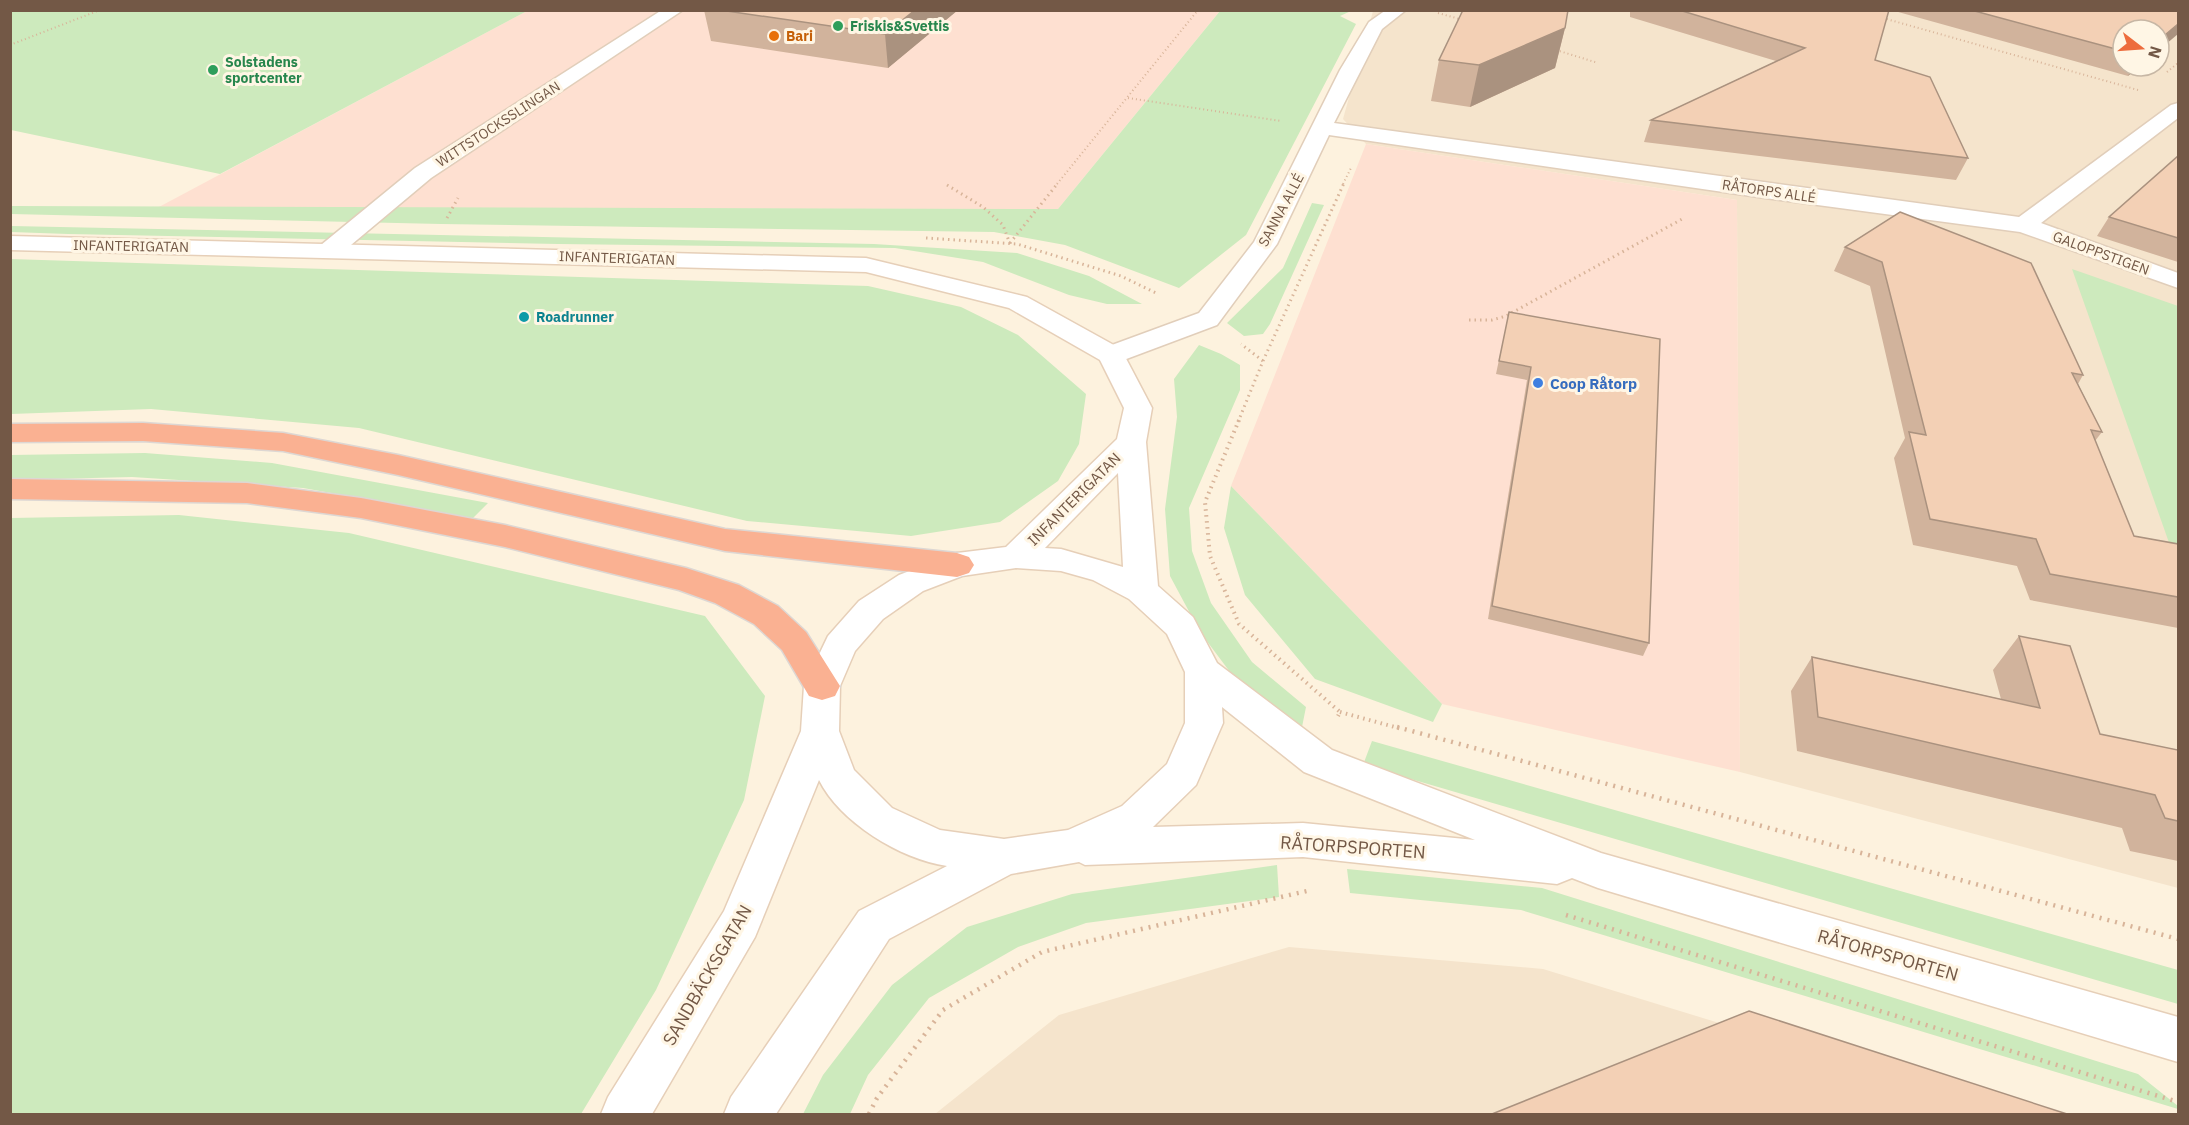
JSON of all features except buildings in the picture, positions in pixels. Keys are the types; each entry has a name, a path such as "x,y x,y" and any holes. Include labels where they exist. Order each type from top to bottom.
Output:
{"highway":[{"path":"10,433 143,432 283,442 398,465 725,540 957,565"},
{"path":"10,489 247,493 361,508 505,536 687,580 727,594 765,615 794,641 822,686"}],"street":[{"name":"WITTSTOCKSSLINGAN","path":"330,250 423,174 675,10"},
{"name":"SANNA ALLÉ","path":"1208,319 1265,244 1375,26 1398,10"},
{"path":"2024,225 2178,109"},
{"name":"RÅTORPS ALLÉ","path":"1323,128 1765,191 2024,225"},
{"name":"GALOPPSTIGEN","path":"2024,225 2178,280"},
{"name":"INFANTERIGATAN","path":"10,243 866,265 1018,302 1111,355 1138,408 1131,442 1141,591"},
{"path":"1111,355 1208,319"},
{"name":"INFANTERIGATAN","path":"1016,557 1131,442"},
{"path":"1016,557 1061,560 1104,572 1141,591 1181,626 1203,672 1204,723 1182,774 1136,818 1072,847 1004,857 935,847 878,820 838,779 820,731 822,686 840,645 871,610 911,584 957,565 1016,557"},
{"name":"RÅTORPSPORTEN","path":"1203,672 1318,761 1598,870 2178,1040"},
{"name":"SANDBÄCKSGATAN","path":"625,1114 740,923 820,731"},
{"name":"RÅTORPSPORTEN","path":"1072,847 1303,840 1598,870"},
{"path":"748,1114 874,925 1004,857"}],"path":[{"path":"10,45 100,10"},
{"path":"1010,244 1198,10"},
{"path":"1430,19 1443,10"},
{"path":"1438,13 1472,23"},
{"path":"1876,16 2142,92"},
{"path":"1552,49 1598,63"},
{"path":"1127,98 1323,128"},
{"path":"1366,134 1263,361 1205,502 1210,556 1239,624 1340,712 2178,939"},
{"path":"947,185 983,207 1003,225 1010,244"},
{"path":"1468,320 1492,320 1506,316 1685,217"},
{"path":"924,238 1010,244 1121,276 1208,319 1263,361"},
{"path":"1318,761 1340,712"},
{"path":"869,1114 877,1098 943,1010 1042,952 1314,889"},
{"path":"1553,911 2178,1102"}],"shaded area":[{"path":"527,11 1220,11 1058,209 157,208"},
{"path":"1373,11 2178,11 2178,888 1740,772 1737,200 1366,144 1343,119"},
{"path":"1366,144 1737,200 1740,772 1442,704 1231,486"},
{"path":"1289,947 1543,969 2016,1114 935,1114 1059,1015"}],"green space":[{"name":"Solstadens sportcenter","path":"10,11 527,11 220,174 11,130"},
{"path":"1220,11 1351,11 1340,16 1356,24 1246,235 1179,288 1065,245 994,232 441,224 11,214 11,206 1058,209"},
{"path":"1312,203 1324,205 1270,324 1263,334 1244,336 1227,323 1283,268"},
{"path":"11,226 874,244 1017,253 1089,276 1142,304 1107,304 1069,295 983,262 895,248 68,234 11,232"},
{"path":"10,259 868,286 961,307 1018,335 1086,394 1079,444 1058,481 1000,522 911,536 747,521 359,428 151,409 11,414"},
{"path":"2072,269 2178,306 2178,568"},
{"path":"1199,345 1240,365 1240,390 1189,508 1192,551 1211,603 1252,662 1306,707 1301,732 1230,672 1200,632 1170,576 1165,509 1177,417 1174,379"},
{"path":"145,453 272,463 488,503 473,518 303,488 132,477 11,480 10,455"},
{"path":"1231,486 1442,704 1433,722 1315,679 1245,595 1224,528"},
{"path":"179,515 349,533 705,616 765,696 744,800 656,990 581,1114 11,1114 11,518"},
{"path":"1372,741 2178,970 2178,1004 1363,765"},
{"path":"1277,865 1279,897 1086,923 1018,947 929,998 868,1075 850,1114 803,1114 823,1075 892,985 967,927 1072,894"},
{"path":"1347,869 1542,888 2138,1074 2178,1106 2178,1109 1521,910 1350,893"}],"place":[{"name":"Friskis&Svettis","path":"838,26"},
{"name":"Bari","path":"774,36"},
{"name":"Solstadens sportcenter","path":"213,70"},
{"name":"Roadrunner","path":"524,317"},
{"name":"Coop Råtorp","path":"1538,383"}]}
